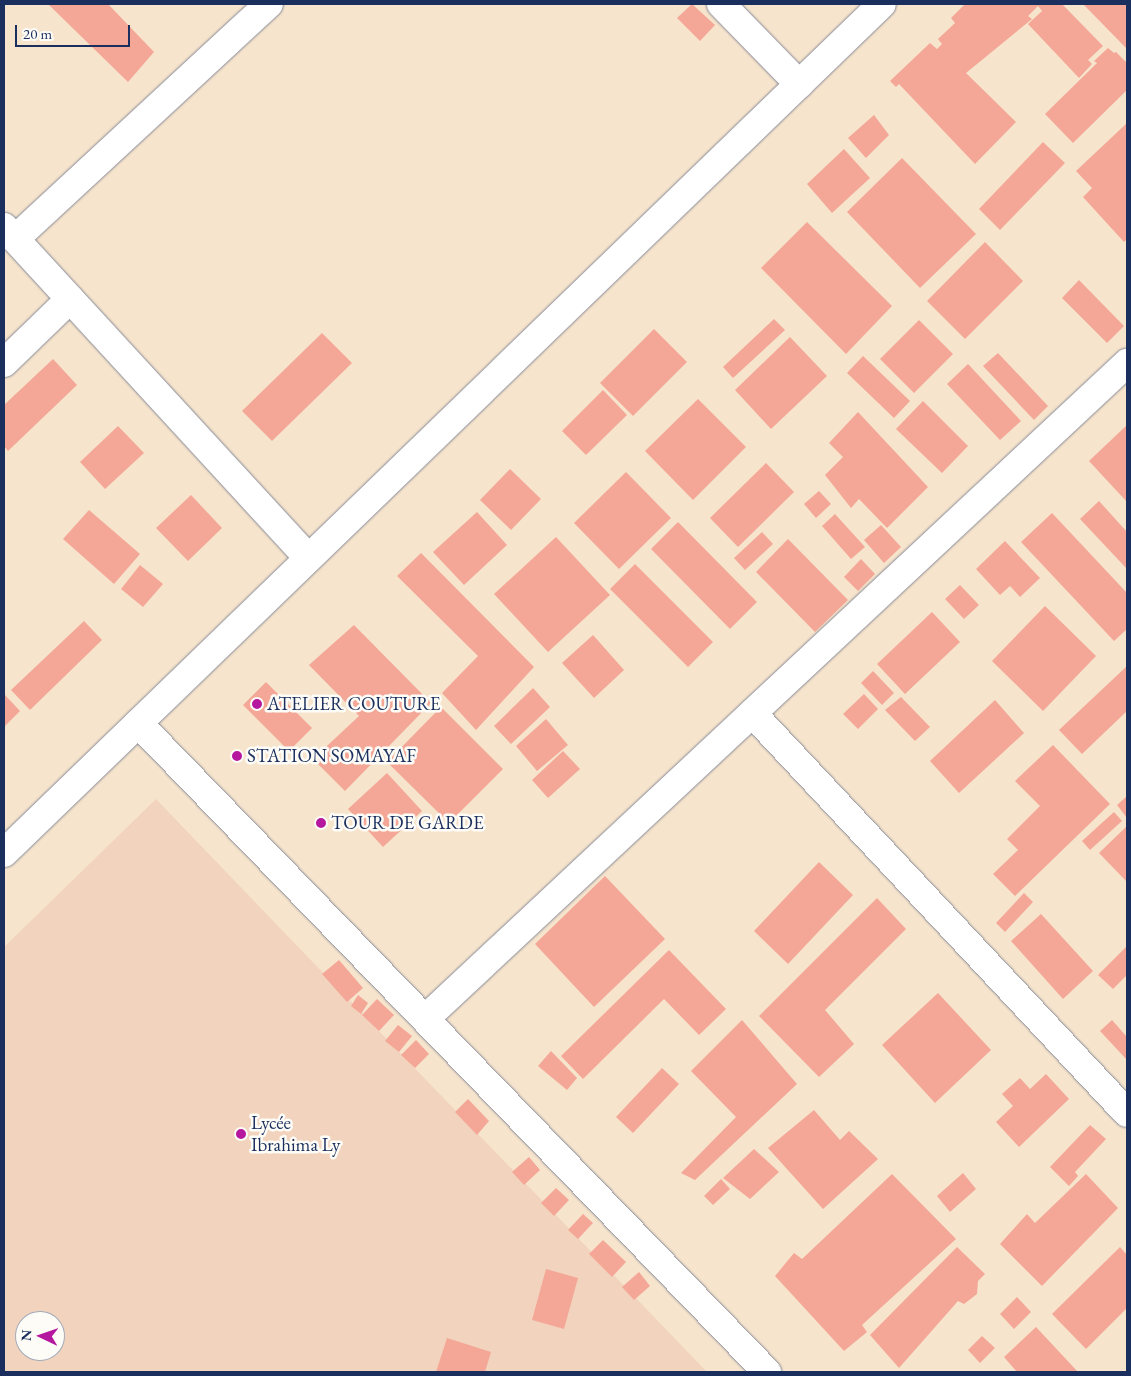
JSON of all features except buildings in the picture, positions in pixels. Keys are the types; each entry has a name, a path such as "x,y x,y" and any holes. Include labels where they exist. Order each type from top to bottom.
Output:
{"street":[{"path":"269,4 10,233 308,558"},
{"path":"721,4 798,84"},
{"path":"4,853 882,4"},
{"path":"4,363 70,299"},
{"path":"425,1019 1127,363"},
{"path":"752,713 1127,1113"},
{"path":"138,723 766,1372"}],"shaded area":[{"name":"Lycée Ibrahima Ly","path":"156,799 707,1372 4,1372 4,947"}],"place":[{"name":"ATELIER COUTURE","path":"257,704"},
{"name":"STATION SOMAYAF","path":"237,756"},
{"name":"TOUR DE GARDE","path":"321,823"},
{"name":"Lycée Ibrahima Ly","path":"241,1134"}]}
